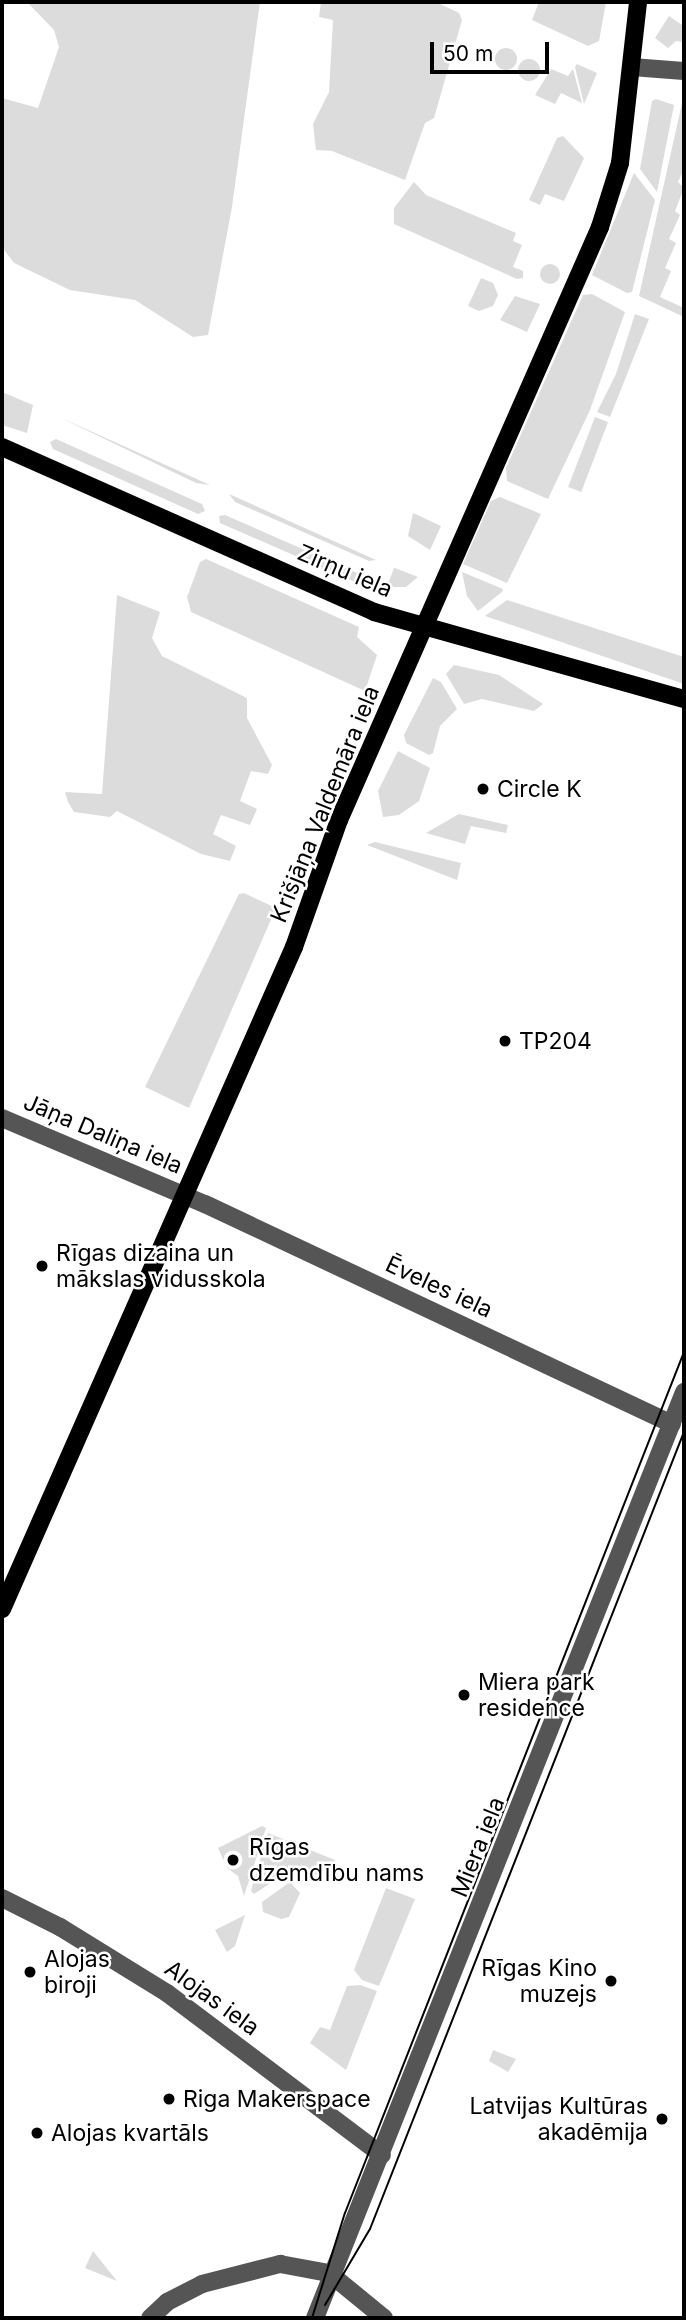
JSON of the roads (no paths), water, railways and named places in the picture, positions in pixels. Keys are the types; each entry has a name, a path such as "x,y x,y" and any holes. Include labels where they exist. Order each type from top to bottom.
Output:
{"main road":[{"name":"Krišjāņa Valdemāra iela","path":"2,1609 294,947 340,820 611,200 632,67 638,2"},
{"name":"Zirņu iela","path":"2,447 374,612 684,699"}],"street":[{"path":"632,67 684,71"},
{"name":"Jāņa Daliņa iela","path":"2,1118 184,1196"},
{"name":"Ēveles iela","path":"184,1196 672,1424"},
{"name":"Miera iela","path":"315,2318 334,2276 684,1392"},
{"name":"Alojas iela","path":"2,1898 148,1981 382,2155"},
{"path":"150,2318 167,2302 202,2284 257,2268 296,2264 334,2276 384,2318"}],"tram line":[{"path":"312,2318 345,2213 684,1352"},
{"path":"325,2305 370,2229 684,1432"}],"place":[{"name":"Circle K","path":"483,789"},
{"name":"TP204","path":"505,1041"},
{"name":"Rīgas dizaina un mākslas vidusskola","path":"42,1266"},
{"name":"Miera park residence","path":"464,1695"},
{"name":"Rīgas dzemdību nams","path":"233,1860"},
{"name":"Alojas biroji","path":"30,1972"},
{"name":"Rīgas Kino muzejs","path":"611,1981"},
{"name":"Riga Makerspace","path":"169,2099"},
{"name":"Latvijas Kultūras akadēmija","path":"662,2119"},
{"name":"Alojas kvartāls","path":"37,2133"}]}
